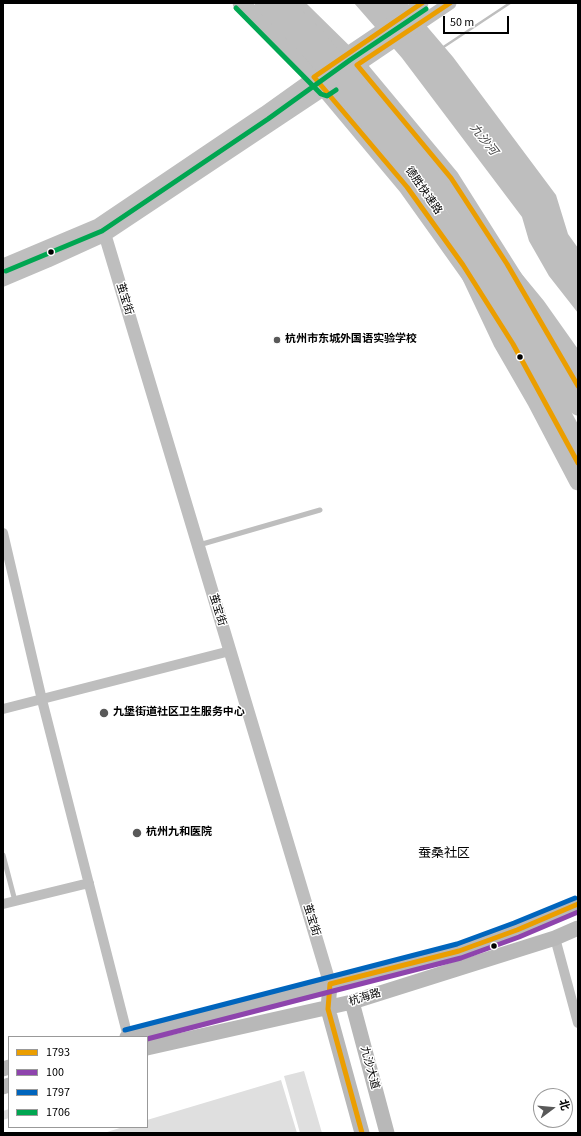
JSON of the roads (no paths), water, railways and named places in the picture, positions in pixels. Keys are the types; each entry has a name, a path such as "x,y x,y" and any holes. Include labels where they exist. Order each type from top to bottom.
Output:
{"main road":[{"path":"241,3 320,83 407,188 463,265 513,344 578,463"},
{"name":"德胜快速路","path":"263,3 319,61 402,161 481,274 528,350 578,442"},
{"name":"德胜快速路","path":"283,3 321,42 415,153 451,202 496,268 550,357 578,407"},
{"path":"294,3 352,59 451,178 507,264 578,386"},
{"path":"451,202 537,306 578,367"},
{"path":"443,220 502,343 536,402 578,482"},
{"name":"杭海路","path":"131,1036 459,951 517,930 578,904"},
{"name":"杭海路","path":"148,1048 328,1009 555,938 578,928"},
{"path":"330,984 352,1002"},
{"path":"330,984 328,1009 362,1133"},
{"name":"九沙大道","path":"352,1002 387,1133"}],"street":[{"path":"352,59 378,52 450,3"},
{"path":"3,280 105,235 174,188 320,83 352,59 366,40 418,6"},
{"path":"3,266 98,225 264,113 320,83"},
{"name":"茧宝街","path":"105,235 330,984"},
{"path":"3,533 42,700 127,1036"},
{"path":"3,709 230,651"},
{"path":"3,904 89,883"},
{"path":"555,938 578,1023"}],"lane":[{"path":"198,546 320,510"},
{"path":"3,855 15,901"}],"water":[{"name":"九沙河","path":"354,3 407,3 453,57 556,195 568,234 578,248 578,313 549,276 529,241 522,217 402,58"}],"waterway":[{"path":"442,48 510,3"}],"place":[{"name":"杭州市东城外国语实验学校","path":"277,340"},
{"name":"九堡街道社区卫生服务中心","path":"104,713"},
{"name":"杭州九和医院","path":"137,833"}],"district":[{"name":"蚕桑社区","path":"444,854"}]}
